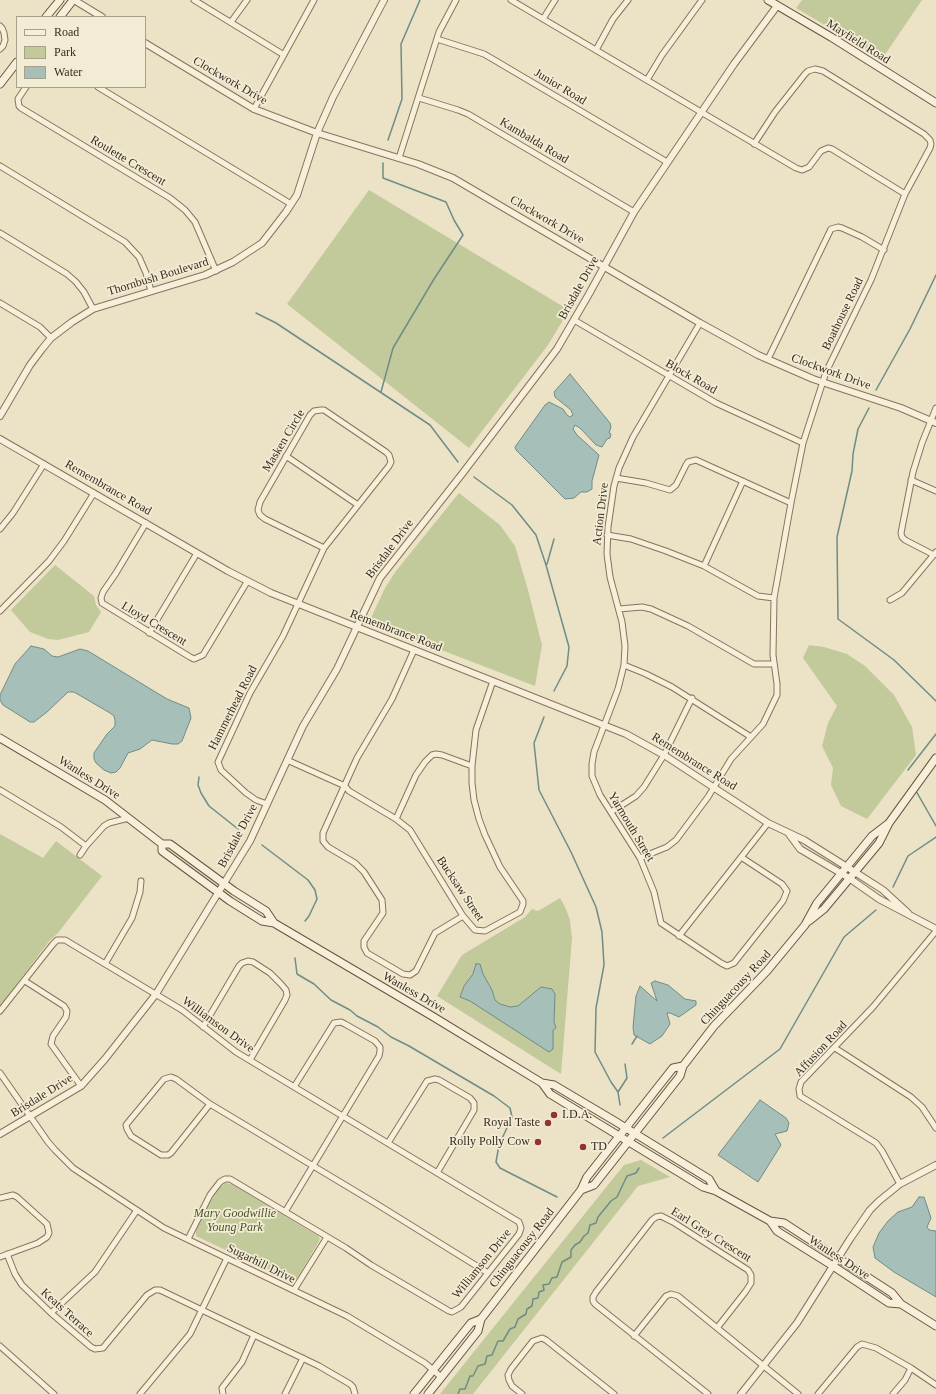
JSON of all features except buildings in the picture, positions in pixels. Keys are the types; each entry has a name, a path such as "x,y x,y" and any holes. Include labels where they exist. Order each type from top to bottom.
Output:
{"main road":[{"path":"47,16 60,0"},
{"path":"61,16 74,0"},
{"name":"Mayfield Road","path":"768,0 831,37 936,103"},
{"path":"0,84 16,63"},
{"name":"Wanless Drive","path":"0,738 105,800 162,844 170,844 224,884 266,911 274,923"},
{"name":"Chinguacousy Road","path":"581,1190 594,1184 680,1076 683,1066 714,1026 767,971 805,925 824,909 879,843 889,822 936,758"},
{"name":"Chinguacousy Road","path":"805,925 817,903 872,836 889,822"},
{"name":"Wanless Drive","path":"162,844 162,852 218,893 262,921 274,923 542,1083 554,1085 635,1133 709,1179 716,1191"},
{"name":"Chinguacousy Road","path":"428,1394 478,1331 480,1319 581,1190 587,1177 674,1068 683,1066"},
{"name":"Wanless Drive","path":"542,1083 550,1094 703,1187 716,1191 770,1221 784,1223 892,1293 901,1304 936,1326"},
{"name":"Wanless Drive","path":"770,1221 777,1231 888,1303 901,1304"},
{"name":"Chinguacousy Road","path":"414,1394 471,1322 480,1319"}],"street":[{"path":"74,0 100,16"},
{"path":"194,0 284,55"},
{"path":"231,22 247,0"},
{"path":"254,109 314,0"},
{"name":"Thornbush Boulevard","path":"0,416 30,365 51,338 72,322 93,309 216,271 233,262 262,242 291,204 301,184 317,133 333,97 384,0"},
{"path":"399,158 437,39 443,23 456,0"},
{"path":"511,0 796,168 802,170 809,167 824,148 828,148 905,194"},
{"path":"544,19 555,0"},
{"path":"596,50 613,19 628,0"},
{"path":"647,80 662,55 702,0"},
{"name":"Brisdale Drive","path":"0,1134 81,1086 105,1059 156,994 250,841 303,726 337,668 380,578 462,474 557,349 634,212 734,64 777,6"},
{"path":"0,26 4,33 5,40 0,49"},
{"name":"Junior Road","path":"437,39 484,54 667,162"},
{"name":"Clockwork Drive","path":"146,44 254,109 317,133 437,170 453,178 745,348 822,382 901,408 933,422"},
{"name":"Boathouse Road","path":"640,858 667,847 676,840 731,759 762,724 777,695 772,631 774,598 803,443 822,382 884,250 905,194 930,148 930,140 924,134 819,69 812,69 805,74 775,112 754,144"},
{"name":"Roulette Crescent","path":"25,88 18,99 18,103 21,108 170,198 185,210 195,222 216,271"},
{"path":"100,88 291,204"},
{"name":"Kambalda Road","path":"419,98 468,114 634,212"},
{"path":"0,166 125,242 139,258 146,273 151,291"},
{"path":"768,359 831,229 838,227 842,228 862,237 884,250"},
{"path":"0,233 67,274 80,287 93,309"},
{"path":"0,302 40,327 51,338"},
{"name":"Block Road","path":"574,320 724,408 803,443"},
{"name":"Action Drive","path":"605,725 618,689 624,665 624,636 619,609 608,567 607,554 607,535 616,478 633,437 700,322"},
{"path":"890,600 902,593 935,553 902,537 902,529 911,480 919,450 933,422 936,408"},
{"name":"Masken Circle","path":"298,605 324,548 389,466 390,458 386,452 324,410 321,410 314,411 310,415 258,506 259,513 265,519 324,548"},
{"name":"Remembrance Road","path":"0,439 247,582 298,605 626,734 664,755 768,823 804,840 855,872 883,890 908,913"},
{"path":"286,456 358,505"},
{"path":"616,478 646,483 670,490 676,485 688,462 696,460 791,503"},
{"path":"0,528 13,514 44,464"},
{"path":"911,480 936,491"},
{"path":"704,566 743,481"},
{"path":"0,611 49,561 64,541 94,493"},
{"name":"Lloyd Crescent","path":"146,524 116,574 103,592 101,598 102,604 190,657 194,659 203,655 247,582"},
{"path":"607,535 631,539 653,546 704,566 758,596 774,598"},
{"path":"149,633 197,553"},
{"name":"Hammerhead Road","path":"268,804 256,800 246,793 221,770 218,762 250,692 283,636 298,605"},
{"path":"619,609 642,607 651,609 688,626 754,664 774,664"},
{"path":"414,650 392,698 359,753 322,837 325,845 354,862 364,872 382,900 383,913 364,941 363,944 365,950 403,974 410,975 416,971 436,933 464,916"},
{"path":"624,665 661,681 692,698 751,737"},
{"name":"Bucksaw Street","path":"287,760 345,786 350,791 396,819 410,830 464,916 475,930 484,931 520,912 523,904 523,901 500,867 478,819 474,800 472,766 476,730 493,681"},
{"path":"611,812 640,792 664,755 692,698"},
{"name":"Yarmouth Street","path":"605,725 592,759 592,776 596,789 640,858 652,887 661,923 727,966 734,963 783,901 787,891 785,887 741,857"},
{"path":"396,819 416,775 432,754 442,755 472,766"},
{"path":"0,790 54,823 86,846"},
{"path":"80,855 104,826 109,823 129,818"},
{"path":"679,936 768,823"},
{"name":"Remembrance Road","path":"788,833 800,849 849,878 879,899 908,913 936,930"},
{"path":"105,964 132,918 140,892 141,881"},
{"name":"Affusion Road","path":"900,1184 876,1143 800,1096 799,1089 801,1082 835,1048 893,983 936,930"},
{"name":"Williamson Drive","path":"24,981 53,944 61,939 65,940 182,1010 228,1047 514,1219 520,1225 520,1234 461,1306 452,1312 371,1265 235,1181 225,1179 220,1182 210,1195 188,1239"},
{"path":"203,1027 242,963 248,961 253,962 270,973 286,990 287,995 250,1060"},
{"path":"0,1011 24,981 64,1006 66,1017 53,1036 52,1044 81,1086"},
{"path":"285,1212 379,1056 380,1047 375,1041 341,1022 334,1024 294,1087"},
{"path":"835,1048 911,1097 927,1114 936,1128"},
{"name":"Sugarhill Drive","path":"0,1073 48,1142 74,1168 164,1228 347,1316 420,1360 441,1377"},
{"path":"388,1143 427,1081 435,1078 470,1098 474,1103 474,1110 437,1173"},
{"path":"210,1104 171,1154 168,1155 161,1155 131,1136 127,1129 126,1125 164,1079 176,1079 210,1104 488,1273"},
{"path":"741,1394 797,1324 870,1210 900,1184 936,1165"},
{"path":"0,1198 13,1195 17,1197 44,1220 47,1224 49,1234 43,1240 0,1257"},
{"path":"51,1313 96,1272 137,1210"},
{"name":"Earl Grey Crescent","path":"708,1394 595,1304 593,1297 652,1220 661,1216 673,1222 748,1270 752,1275 746,1292 716,1328"},
{"path":"294,1290 327,1237"},
{"name":"Keats Terrace","path":"8,1254 18,1280 51,1313 91,1347 99,1349 107,1343 150,1292 160,1290 202,1310"},
{"path":"140,1394 190,1334 227,1258"},
{"path":"634,1336 666,1296 671,1294 678,1296 798,1394"},
{"path":"202,1310 319,1366 350,1384 353,1387 355,1394"},
{"path":"223,1394 222,1388 242,1362 254,1335"},
{"path":"522,1394 512,1386 508,1375 533,1341 542,1338 614,1394"},
{"path":"818,1394 857,1347 862,1344 876,1348 911,1368 936,1385"},
{"path":"0,1346 54,1394"},
{"path":"285,1394 303,1358"},
{"path":"893,1394 905,1380 911,1368"}],"green space":[{"path":"802,0 922,0 882,59 796,8"},
{"path":"369,190 569,310 548,345 469,448 287,304"},
{"path":"459,493 500,525 515,546 542,645 535,686 371,623 370,620 385,588 396,571"},
{"path":"55,565 94,596 96,605 101,612 89,632 58,640 48,639 30,632 11,610"},
{"path":"809,645 824,647 847,654 865,666 894,695 912,727 916,755 867,819 841,806 831,785 833,768 822,746 828,723 837,706 803,658"},
{"path":"0,834 43,858 56,841 102,876 58,933 50,940 0,1006"},
{"path":"560,898 570,920 572,938 561,1074 437,996 462,955 525,917 532,909 538,911"},
{"path":"641,1160 670,1177 638,1186 473,1394 440,1394 624,1165"},
{"name":"Mary Goodwillie Young Park","path":"225,1183 232,1184 318,1236 320,1239 318,1243 296,1280 289,1280 196,1236 196,1230 210,1202"}],"water":[{"path":"570,374 610,423 611,427 609,433 611,434 610,438 607,439 602,447 596,445 580,428 575,425 573,429 577,435 599,455 592,481 592,489 587,492 581,492 574,498 565,499 516,450 515,447 545,405 549,402 563,409 570,417 573,415 571,410 555,397 554,392"},
{"path":"31,646 44,649 52,656 58,657 80,649 88,651 167,699 189,708 191,718 182,741 178,744 172,744 152,740 140,749 128,753 120,768 116,772 111,773 104,770 96,763 94,753 107,734 115,726 114,716 110,713 74,692 68,692 47,712 34,722 30,722 3,705 0,700 0,695 15,664"},
{"path":"476,964 480,964 495,1000 500,1004 510,1007 518,1006 541,987 552,989 555,994 554,1022 556,1028 553,1030 553,1049 549,1052 470,1001 460,997 464,986 473,974"},
{"path":"655,981 668,985 685,999 696,1001 696,1005 679,1017 667,1013 670,1024 662,1036 650,1044 634,1035 633,1027 636,996 640,986 657,1001 651,983"},
{"path":"760,1100 786,1118 789,1123 787,1131 775,1134 781,1145 758,1182 718,1155"},
{"path":"919,1197 924,1197 931,1218 927,1227 929,1230 936,1231 936,1297 894,1272 875,1258 873,1247 879,1233 888,1221 898,1212 912,1207"}],"waterway":[{"path":"388,140 402,99 401,44 420,0"},
{"path":"381,392 393,348 434,279 463,235 446,202 383,178 383,163"},
{"path":"876,390 910,329 936,275"},
{"path":"256,313 276,323 430,425 458,462"},
{"path":"869,408 858,429 853,454 852,471 837,537 838,619 894,660 936,701"},
{"path":"474,477 512,505 536,535 569,647 567,666 554,691"},
{"path":"547,564 554,539"},
{"path":"544,717 534,743 539,790 571,852 596,907 602,932 604,965 596,1008 595,1052 618,1092 620,1105"},
{"path":"908,770 936,734"},
{"path":"199,777 198,785 209,806 238,829"},
{"path":"916,791 936,826"},
{"path":"893,887 908,856 936,837"},
{"path":"262,845 308,880 315,890 317,899 305,921"},
{"path":"663,1138 780,1049 844,937 876,910"},
{"path":"295,958 297,974 314,984 331,1000 378,1027 391,1037 494,1096 510,1108 512,1117 499,1145 496,1162 500,1168 557,1197"},
{"path":"632,1044 637,1036"},
{"path":"618,1092 627,1078 625,1064"},
{"path":"458,1394 460,1389 465,1389 470,1376 473,1376 478,1366 485,1364 487,1356 492,1355 498,1341 503,1341 510,1329 515,1327 518,1319 526,1314 527,1309 532,1306 533,1299 538,1298 539,1292 544,1290 543,1285 549,1284 552,1278 557,1277 562,1262 571,1257 571,1250 588,1233 590,1225 596,1223 598,1217 611,1201 617,1197 627,1176 636,1173 639,1168"}],"place":[{"name":"I.D.A.","path":"554,1115"},
{"name":"Royal Taste","path":"548,1123"},
{"name":"Rolly Polly Cow","path":"538,1142"},
{"name":"TD","path":"583,1147"}]}
